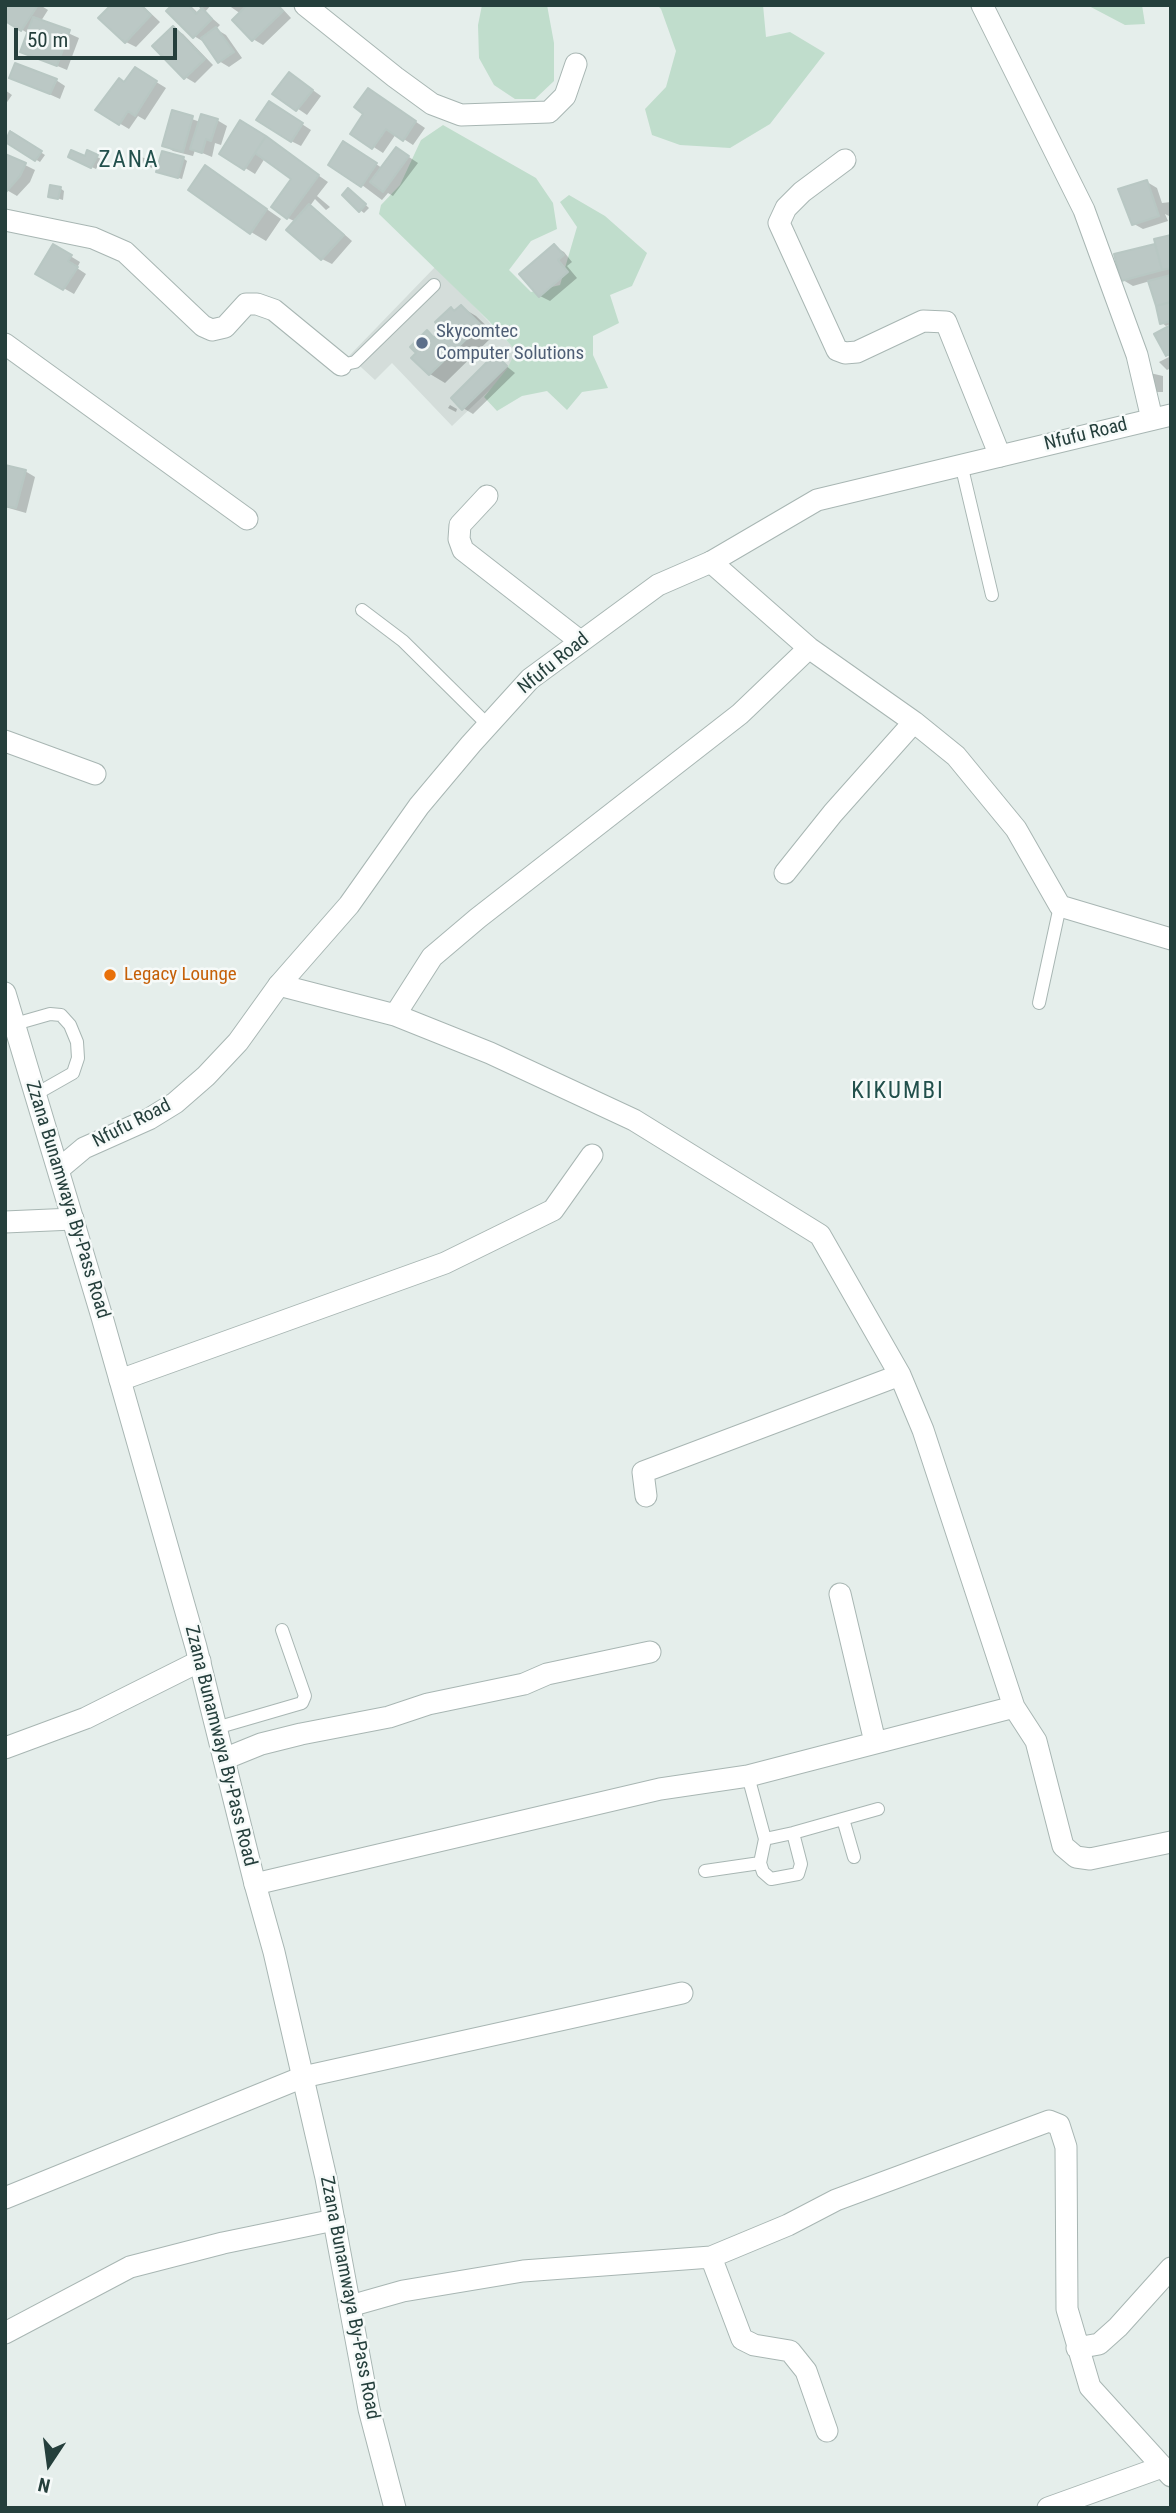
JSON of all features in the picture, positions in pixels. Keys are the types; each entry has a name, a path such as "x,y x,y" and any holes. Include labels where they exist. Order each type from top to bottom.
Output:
{"street":[{"path":"305,5 432,104 461,115 549,112 565,96 576,64"},
{"path":"982,5 1084,210 1161,417"},
{"path":"845,160 786,208 779,223 836,350 845,353 857,352 923,321 946,323 1000,456"},
{"path":"5,220 93,238 118,248 202,326 212,330 225,327 246,304 257,304 274,310 341,365"},
{"path":"5,344 247,519"},
{"name":"Nfufu Road","path":"59,1169 84,1148 149,1119 175,1103 206,1076 238,1042 279,985 349,905 419,806 530,679 658,585 711,562 817,500 1161,417"},
{"path":"487,496 460,525 459,538 463,550 580,641"},
{"path":"711,562 809,648 956,755 1016,828 1059,905 1171,939"},
{"path":"395,1015 432,957 478,918 740,714 809,648"},
{"path":"785,873 833,813 914,722"},
{"path":"5,741 94,774"},
{"path":"279,985 395,1015 491,1053 634,1120 820,1235 900,1375 923,1430 1014,1707 1036,1741 1063,1846 1076,1857 1090,1859 1171,1842"},
{"name":"Zzana Bunamwaya By-Pass Road","path":"5,993 59,1169 200,1661 303,2077 334,2220 369,2409 395,2508"},
{"path":"120,1380 445,1263 553,1210 592,1155"},
{"path":"5,1222 73,1219"},
{"path":"646,1496 643,1472 732,1445 900,1375"},
{"path":"840,1594 875,1742"},
{"path":"224,1759 261,1744 389,1717 428,1704 524,1684 547,1674 650,1652"},
{"path":"5,1748 86,1718 200,1661"},
{"path":"255,1884 660,1789 748,1776 1014,1707"},
{"path":"5,2198 303,2077 682,1993"},
{"path":"350,2306 403,2291 523,2271 712,2257 788,2225 836,2200 1049,2121 1059,2125 1066,2147 1067,2309 1077,2348 1090,2386 1166,2472 1048,2508"},
{"path":"5,2333 130,2267 223,2243 334,2220"},
{"path":"712,2257 742,2339 754,2345 790,2351 806,2371 827,2431"},
{"path":"1077,2348 1099,2344 1118,2327 1171,2268"}],"lane":[{"path":"341,365 355,362 434,285"},
{"path":"961,464 992,595"},
{"path":"362,610 403,641 488,725"},
{"path":"1039,1003 1059,905"},
{"path":"15,1024 50,1014 61,1015 70,1025 76,1042 78,1058 73,1073 36,1094"},
{"path":"216,1728 302,1703 304,1696 282,1630"},
{"path":"748,1776 765,1839 760,1863 763,1872 771,1879 798,1874 801,1864 793,1833"},
{"path":"765,1839 878,1809"},
{"path":"843,1819 854,1857"},
{"path":"705,1871 760,1863"}],"shaded area":[{"path":"436,266 523,358 452,426 392,363 375,380 349,356"}],"green space":[{"path":"482,5 547,5 554,43 554,81 535,99 515,99 494,85 479,58 478,25"},
{"path":"657,5 763,5 766,37 790,32 825,53 770,124 730,148 680,145 652,135 645,109 666,87 676,51 661,9"},
{"path":"1087,5 1142,5 1145,24 1125,25"},
{"path":"443,125 536,178 553,203 557,229 531,241 509,270 531,292 560,285 577,227 560,202 569,195 605,216 647,253 632,286 610,295 619,323 593,336 593,355 608,388 582,392 567,410 547,391 522,396 497,411 484,397 507,369 516,351 489,321 379,214 381,205 400,185 421,140"}],"building":[{"path":"8,5 38,5 21,31 5,21 5,9"},
{"path":"111,5 141,5 151,15 125,43 98,18"},
{"path":"172,5 188,5 196,14 202,8 212,19 193,38 166,11"},
{"path":"247,5 277,5 283,11 252,41 232,20"},
{"path":"33,17 70,30 57,66 20,52"},
{"path":"173,26 205,59 184,79 152,46"},
{"path":"216,27 234,52 218,63 201,38"},
{"path":"15,63 57,79 50,94 9,78"},
{"path":"135,67 157,81 135,116 128,111 119,125 95,110 119,78 124,82"},
{"path":"289,72 313,90 296,111 272,94"},
{"path":"368,88 416,121 403,141 386,129 372,149 350,134 363,114 354,107"},
{"path":"269,101 303,123 291,142 256,120"},
{"path":"172,110 193,116 183,152 162,146"},
{"path":"201,114 218,119 211,141 206,139 202,153 190,149"},
{"path":"240,120 266,136 244,170 219,154"},
{"path":"10,131 42,151 35,161 5,142"},
{"path":"266,136 319,175 287,219 271,207 291,179 255,153"},
{"path":"343,141 377,163 361,187 328,165"},
{"path":"396,147 409,156 383,192 370,182"},
{"path":"71,150 85,156 87,150 98,155 91,168 68,157"},
{"path":"162,151 184,157 178,178 156,172"},
{"path":"5,154 26,163 20,176 6,192"},
{"path":"205,165 267,209 250,234 188,190"},
{"path":"1147,180 1159,216 1132,225 1118,189"},
{"path":"50,185 61,187 58,199 48,197"},
{"path":"348,188 366,204 359,212 342,195"},
{"path":"309,204 344,235 321,260 286,230"},
{"path":"1171,235 1171,268 1162,270 1154,239"},
{"path":"53,244 72,255 68,261 78,267 63,290 35,274"},
{"path":"554,244 564,255 558,260 568,272 539,297 519,274"},
{"path":"1155,244 1162,270 1121,281 1114,254"},
{"path":"1171,275 1171,302 1156,306 1148,281"},
{"path":"1171,302 1171,321 1160,324 1156,306"},
{"path":"461,305 481,325 429,375 411,358 416,353 410,347 427,330 434,338 442,329 435,322 451,307 454,311"},
{"path":"1169,326 1171,353 1166,356 1154,334"},
{"path":"495,354 507,366 462,410 451,398"},
{"path":"5,465 26,470 16,508 5,506"}],"place":[{"name":"Skycomtec Computer Solutions","path":"422,343"},
{"name":"Legacy Lounge","path":"110,975"}],"district":[{"name":"ZANA","path":"129,161"},
{"name":"KIKUMBI","path":"898,1092"}]}
